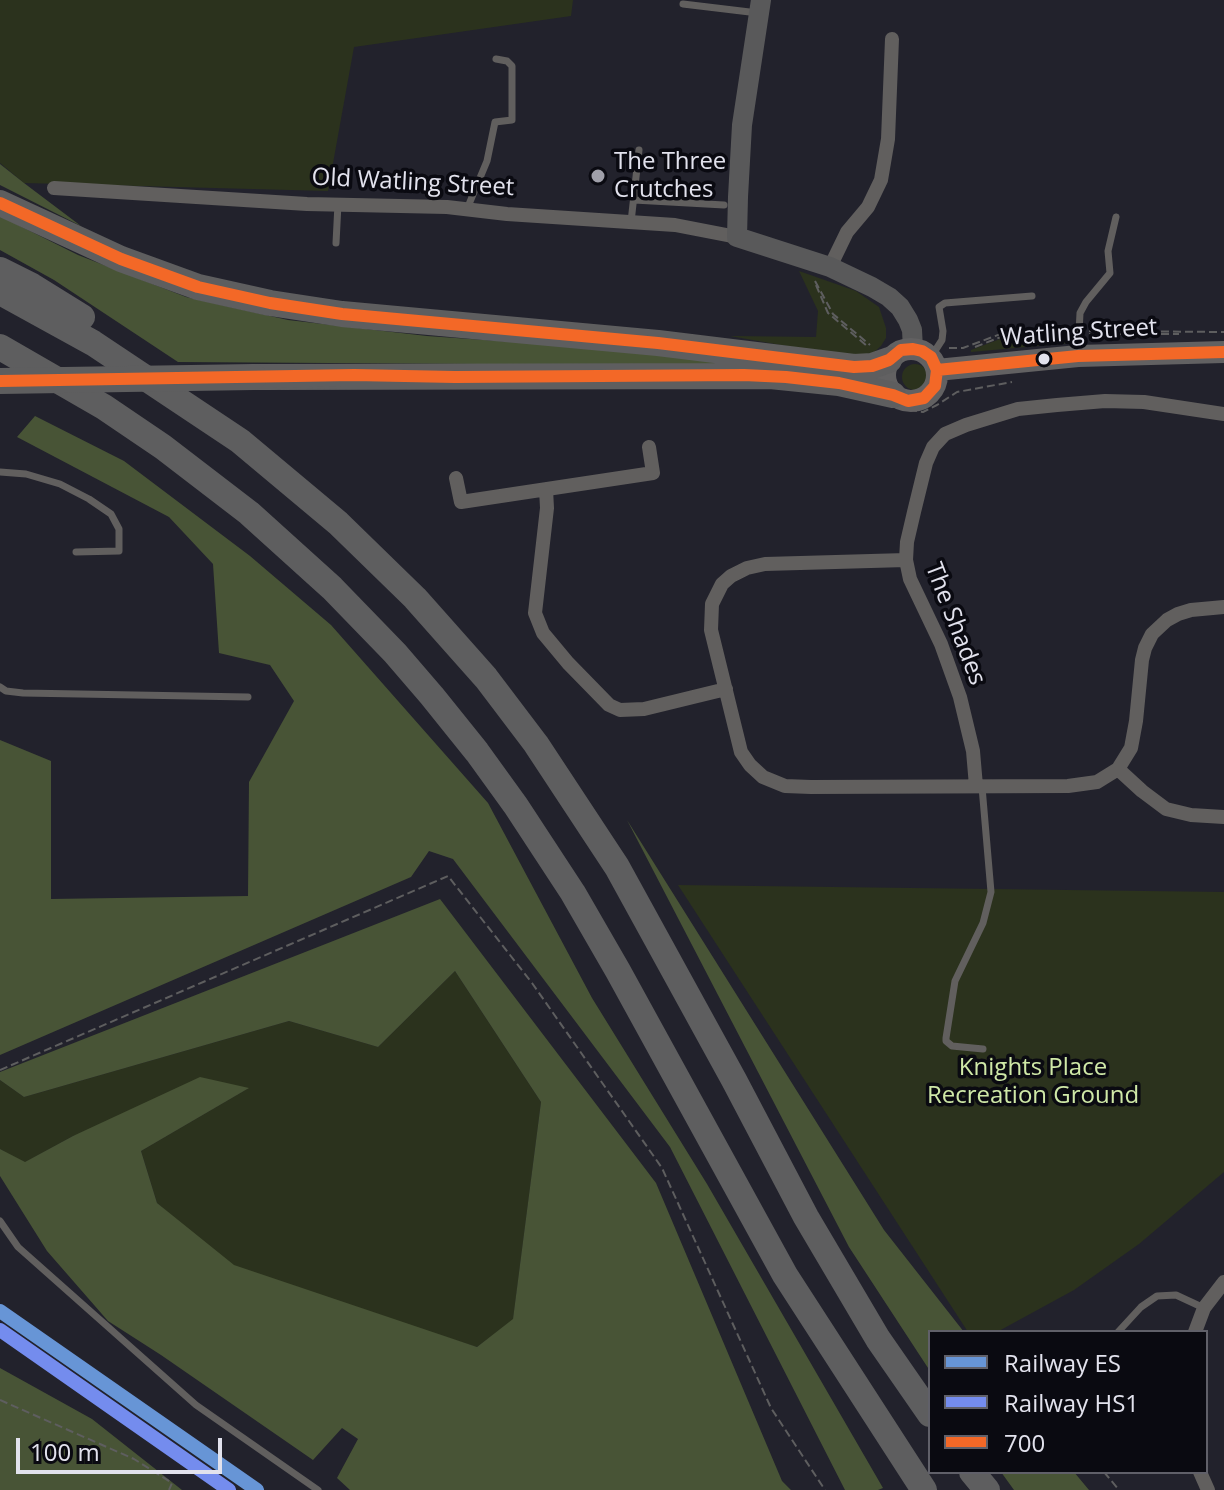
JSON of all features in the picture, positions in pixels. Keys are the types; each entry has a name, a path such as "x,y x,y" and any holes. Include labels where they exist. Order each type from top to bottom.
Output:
{"highway":[{"path":"0,203 121,259 198,287 270,303 358,316 658,343 854,367 872,366 902,356"},
{"path":"0,270 123,342 218,408 240,441"},
{"path":"0,292 93,343 240,441 338,523 415,598 486,678 536,744 617,867 806,1217 878,1339 928,1411"},
{"path":"0,347 116,415 249,513 332,588 432,696 516,806 573,893 785,1275 924,1490"},
{"path":"0,381 744,375 809,379 899,402"},
{"path":"974,1474 987,1490"}],"main road":[{"name":"Watling Street","path":"902,356 1224,352"},
{"path":"902,356 935,386 924,398 899,402 885,382 886,366 902,356"}],"street":[{"path":"737,237 742,125 761,7"},
{"path":"830,267 847,232 866,211 881,180 888,139 892,39"},
{"name":"Old Watling Street","path":"54,188 307,204 447,207 675,225 737,237 830,267 872,287 898,305 911,327 902,356"},
{"name":"The Shades","path":"979,786 960,697 941,644 910,579 906,560 928,455 939,439 954,429 1018,409 1081,403 1153,402 1224,414"},
{"path":"456,478 461,502 653,473 649,447"},
{"path":"546,489 547,508 535,613 543,633 568,663 609,705 620,710 644,709 726,689"},
{"path":"906,560 765,564 747,568 722,584 715,596 711,630 739,746 759,774 772,782 800,787 1084,785 1102,780 1118,769 1133,743 1143,653 1152,634 1178,614 1224,607"},
{"path":"1118,769 1166,809 1191,815 1224,817"},
{"path":"1196,1330 1204,1308 1224,1282"}],"lane":[{"path":"683,4 761,7"},
{"path":"467,209 487,161 495,122 512,120 512,66 507,61 496,59"},
{"path":"631,222 639,150"},
{"path":"634,200 724,205"},
{"path":"336,243 338,204"},
{"path":"1078,356 1080,313 1110,273 1108,251 1116,217"},
{"path":"902,356 942,340 939,307 945,303 1032,296"},
{"path":"0,472 26,474 60,484 111,514 118,526 119,551 76,552"},
{"path":"0,687 23,693 248,697"},
{"path":"979,786 991,892 983,923 955,981 946,1041 952,1046 983,1049"},
{"path":"0,1221 18,1247 196,1405 318,1490"},
{"path":"1120,1330 1141,1307 1157,1296 1176,1295 1204,1308"}],"path":[{"path":"814,280 828,313 902,356"},
{"path":"899,402 923,412 957,392 974,388"},
{"path":"0,1070 448,876 532,983 662,1168 771,1408 825,1490"},
{"path":"0,1400 134,1459 172,1483 169,1490"},
{"path":"1106,1474 1119,1490"}],"green space":[{"path":"0,0 573,0 571,16 354,47 328,191 24,183 0,163"},
{"path":"0,164 24,183 81,226 0,185"},
{"path":"0,216 78,255 186,297 288,320 427,336 600,348 775,366 178,362 54,280 0,250"},
{"path":"799,271 856,291 879,307 886,328 886,338 881,346 872,354 849,357 730,336 816,337 818,311"},
{"path":"1074,335 1071,343 971,352 1008,336"},
{"path":"915,364 924,368 928,377 924,386 915,390 906,386 902,377 906,368"},
{"path":"35,416 124,461 250,556 331,625 488,803 592,998 707,1184 883,1488 845,1490 670,1147 453,859 429,851 411,877 0,1055 0,740 51,761 51,899 248,896 249,782 294,701 270,665 219,653 213,564 169,517 17,437"},
{"path":"627,820 884,1230 962,1330 928,1330 928,1368 849,1247"},
{"name":"Knights Place Recreation Ground","path":"678,885 1224,892 1224,1172 1139,1244 1074,1290 1001,1330 967,1330"},
{"path":"440,899 656,1183 782,1481 791,1490 350,1490 337,1478 358,1439 342,1428 313,1460 108,1321 47,1251 0,1176 0,1149 25,1162 73,1136 200,1077 249,1088 141,1151 157,1203 234,1265 477,1347 513,1319 541,1102 455,971 378,1047 289,1021 24,1097 0,1080 0,1072"},
{"path":"455,971 541,1102 513,1320 477,1347 233,1270 157,1203 141,1151 247,1089 73,1136 24,1163 0,1149 0,1080 24,1097 289,1021 378,1047"},
{"path":"0,1368 92,1419 182,1490 0,1490"},
{"path":"1002,1474 1076,1474 1089,1490 1014,1490"}],"rail line":[{"name":"ES","path":"0,1311 257,1490"},
{"name":"HS1","path":"0,1330 229,1490"}],"transit line":[{"name":"700","path":"0,203 121,259 198,287 270,303 342,314 658,343 854,367 872,366 889,360 901,350 913,349 931,357 937,370 935,386 924,398 908,401 839,383 744,375 354,375 0,381"},
{"name":"700","path":"937,370 1078,356 1224,352"}],"place":[{"name":"The Three Crutches","path":"598,176"}]}
